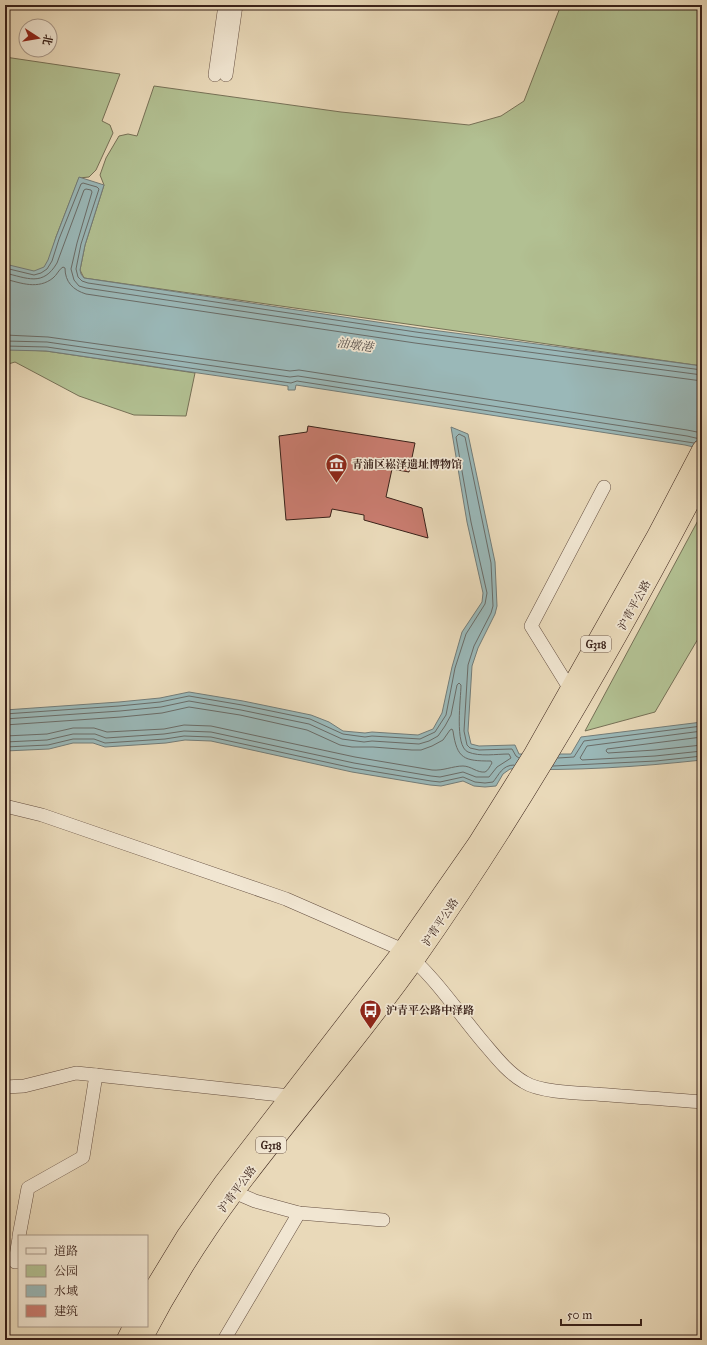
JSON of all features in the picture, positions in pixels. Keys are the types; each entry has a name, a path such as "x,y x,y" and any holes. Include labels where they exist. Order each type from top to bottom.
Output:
{"highway":[{"name":"沪青平公路","path":"142,1340 163,1300 189,1257 234,1192 366,1025 409,955 528,776 664,537 702,449"},
{"name":"沪青平公路","path":"543,751 570,689 664,537 702,479"},
{"name":"沪青平公路","path":"148,1298 186,1236 219,1188 290,1096 409,955"},
{"path":"126,1340 132,1327"}],"street":[{"path":"225,5 221,75 236,5"},
{"path":"570,689 531,626 604,487"},
{"path":"5,806 42,815 286,899 409,955 510,1073 525,1084 543,1089 577,1093 702,1102"},
{"path":"5,1087 24,1086 76,1073 290,1096"},
{"path":"19,1235 28,1188 82,1157 96,1076"},
{"path":"234,1192 255,1201 299,1212 383,1220"},
{"path":"224,1340 299,1212"},
{"path":"18,1243 15,1262 18,1262"}],"green space":[{"path":"561,5 702,5 702,366 84,278 80,270 85,245 104,185 100,175 106,158 119,136 128,134 137,136 154,86 341,112 469,125 501,116 524,101"},
{"path":"5,57 120,74 102,121 110,125 113,133 96,170 89,177 79,178 56,237 25,350 46,351 195,373 186,416 134,415 79,396 15,362 5,365"},
{"path":"702,513 702,632 655,712 585,731"}],"water":[{"name":"油墩港","path":"79,177 104,185 85,245 80,270 84,278 417,328 702,366 702,449 685,445 296,385 295,390 288,390 288,386 46,351 5,350 5,264 34,271 44,267"},
{"path":"451,427 468,434 495,562 497,606 495,614 478,648 472,666 468,731 471,744 479,746 515,745 519,754 571,754 581,737 702,722 702,760 606,768 510,769 503,774 496,786 485,787 474,786 463,781 441,786 430,785 352,772 211,741 185,740 166,743 105,747 93,743 73,743 49,749 5,751 5,710 160,698 189,692 311,715 329,722 343,731 418,735 433,729 442,713 452,667 462,632 482,602 483,593 467,522"}],"building":[{"name":"青浦区崧泽遗址博物馆","path":"308,426 415,443 409,472 392,469 386,497 422,508 428,538 364,520 364,515 332,509 330,517 286,520 279,436 307,432"}],"place":[{"name":"青浦区崧泽遗址博物馆","path":"336,484"},
{"name":"沪青平公路中泽路","path":"371,1030"}]}
